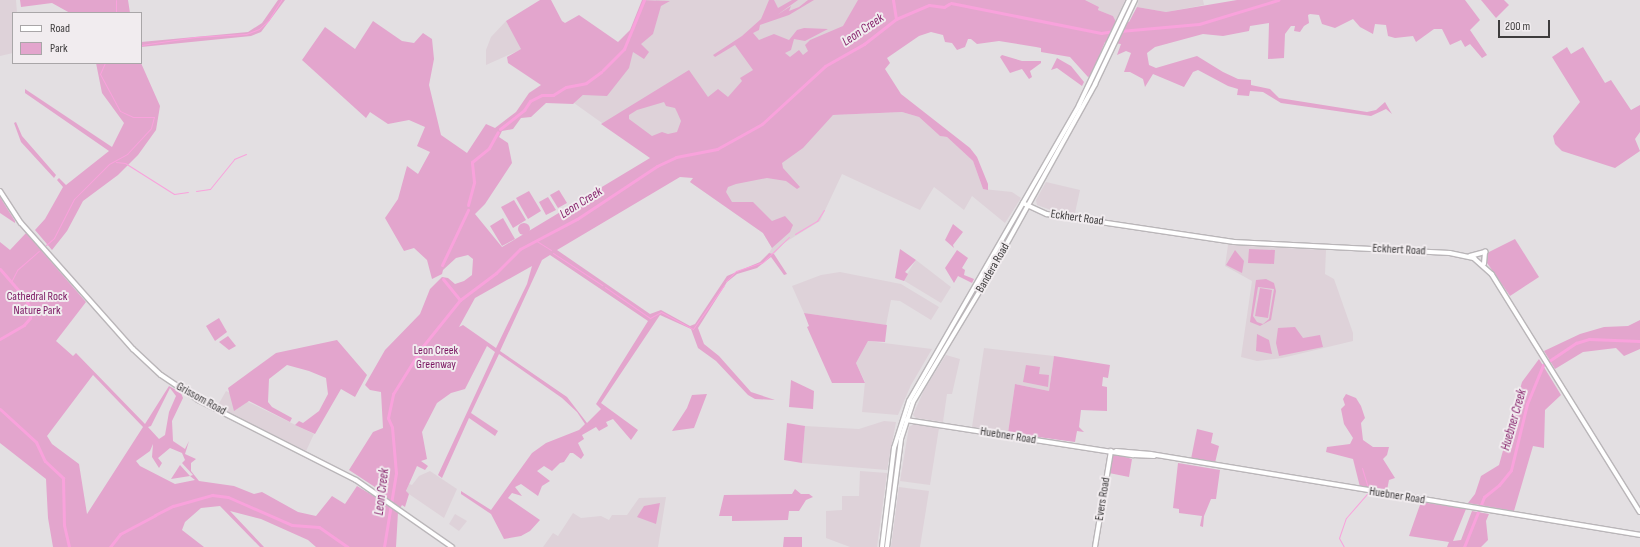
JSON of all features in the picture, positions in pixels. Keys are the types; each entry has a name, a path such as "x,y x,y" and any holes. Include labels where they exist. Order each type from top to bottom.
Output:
{"main road":[{"name":"Bandera Road","path":"882,547 894,448 901,420 1023,203 1072,121 1129,0"},
{"name":"Bandera Road","path":"887,547 898,452 906,420 928,372 1028,206 1072,121 1115,43 1135,0"},
{"name":"Grissom Road","path":"0,191 21,223 133,348 164,378 197,399 337,469 378,495 452,547"},
{"name":"Eckhert Road","path":"1023,203 1047,214 1234,242 1469,256 1485,265 1640,512"},
{"path":"1469,256 1485,252 1485,265"},
{"name":"Huebner Road","path":"901,420 1154,456 1639,535"},
{"name":"Evers Road","path":"1095,547 1113,451"},
{"path":"886,514 891,514"}],"shaded area":[{"path":"0,0 16,0 17,12 12,12 12,53 0,56"},
{"path":"656,0 901,0 651,158 574,103 633,52"},
{"path":"1085,0 1125,0 1115,22 1113,16 1098,10 1099,7"},
{"path":"1139,0 1203,0 1204,5 1166,12 1137,7"},
{"path":"506,21 522,49 486,65 486,50 491,37"},
{"path":"902,112 919,117 940,136 947,137 973,161 983,189 1012,192 1021,198 1005,223 972,196 964,210 934,187 920,210 842,174 820,221 784,243 774,254 769,253 772,248 763,233 690,182 833,115"},
{"path":"1046,182 1080,190 1075,213 1051,210 1037,205 1036,200"},
{"path":"1228,245 1326,250 1325,274 1334,279 1353,333 1353,341 1282,358 1257,361 1241,357 1252,281 1225,266"},
{"path":"916,260 951,287 941,303 903,280"},
{"path":"840,272 901,284 939,307 931,320 900,301 891,300 886,325 804,313 792,286 821,275"},
{"path":"868,341 932,349 911,385 898,415 862,412 865,382 856,363"},
{"path":"984,348 1054,356 1049,391 1015,384 1008,433 972,427"},
{"path":"946,355 960,359 952,394 947,394 943,422 916,418 913,415 924,390"},
{"path":"226,391 314,434 306,451 217,407"},
{"path":"884,421 896,422 887,470 802,463 805,426 859,429"},
{"path":"914,424 939,428 930,485 900,481 909,427"},
{"path":"430,471 457,489 444,518 406,492 409,484 412,485 419,476"},
{"path":"860,471 887,473 877,547 850,547 826,538 826,511 842,510 842,496 859,496"},
{"path":"899,487 929,491 920,547 891,547"},
{"path":"666,497 658,547 543,547 553,533 558,536 573,513 581,518 601,516 609,520 612,515 627,515 639,498"},
{"path":"455,514 467,521 459,531 449,524"}],"green space":[{"path":"20,0 128,0 130,12 68,12 52,3 21,7"},
{"path":"278,0 285,0 261,32 251,36 142,47 142,42 248,32 262,23"},
{"path":"540,0 551,0 562,21 565,23 579,15 618,42 630,30 642,0 670,1 661,6 653,34 641,44 649,52 644,59 633,52 629,68 607,96 583,95 573,104 546,103 531,117 521,118 513,129 502,131 499,137 508,143 512,163 485,204 475,214 502,247 650,158 601,124 689,70 708,97 718,89 728,97 742,81 740,78 753,70 735,45 715,57 713,55 742,36 761,19 769,0 774,0 778,8 792,0 798,0 777,15 791,6 789,11 799,7 808,0 814,0 789,15 760,25 759,30 753,33 759,40 774,34 789,40 797,30 804,28 828,29 805,41 794,39 791,50 785,53 790,57 799,50 803,55 808,51 805,45 810,40 843,26 858,0 1085,0 1099,7 1098,10 1113,16 1116,22 1121,22 1132,0 1123,22 1129,22 1137,7 1166,12 1237,0 1465,0 1480,20 1470,30 1487,55 1482,58 1470,44 1465,47 1461,40 1450,45 1442,29 1434,29 1416,42 1413,36 1395,38 1388,36 1386,25 1375,24 1373,34 1360,27 1353,19 1335,28 1322,24 1319,15 1310,14 1308,15 1309,23 1304,26 1300,32 1294,31 1295,26 1291,26 1285,34 1284,58 1268,59 1269,23 1250,26 1249,31 1223,36 1203,34 1155,47 1147,53 1149,65 1156,68 1197,56 1223,72 1238,79 1251,80 1251,85 1270,89 1279,98 1367,112 1376,110 1385,102 1392,114 1386,109 1371,116 1281,103 1263,92 1250,91 1249,96 1237,95 1238,89 1228,86 1198,70 1193,72 1184,87 1153,74 1145,87 1143,79 1130,72 1124,72 1131,53 1126,51 1117,55 1121,44 1105,42 1091,76 1088,77 1070,57 1041,52 1041,48 999,41 977,44 971,39 968,39 965,47 957,50 952,43 945,42 943,35 931,32 919,36 887,58 890,63 885,69 901,94 970,148 977,157 988,184 988,190 983,189 973,161 947,137 940,136 919,117 902,112 833,115 803,148 782,163 783,168 800,187 797,189 786,181 767,178 728,187 726,192 732,202 753,202 772,221 785,216 793,225 790,232 772,248 763,233 690,182 693,178 680,177 557,250 650,314 661,310 690,326 695,324 727,276 760,262 769,253 774,254 787,274 784,275 771,257 757,268 737,274 727,282 698,328 704,344 719,356 751,392 775,400 755,399 748,395 716,361 698,348 691,329 660,315 601,403 638,430 631,440 613,419 606,422 608,426 599,431 596,427 582,435 584,439 578,443 584,455 581,459 573,453 570,453 564,462 560,463 552,471 544,466 537,471 550,481 542,486 538,496 521,484 515,487 522,496 512,493 508,498 540,520 530,531 521,536 504,539 491,514 461,494 461,491 491,510 532,453 546,443 579,430 585,424 577,412 562,398 499,354 471,413 498,431 495,436 469,418 442,478 438,475 495,352 487,346 465,389 451,393 437,403 422,432 427,459 421,461 428,466 425,470 417,466 406,491 409,494 405,507 402,505 398,512 396,547 316,547 308,540 261,519 230,511 264,547 260,547 220,506 201,508 185,522 182,530 204,547 53,547 48,518 46,479 0,443 0,242 10,250 26,233 86,302 56,341 73,356 76,353 145,424 169,386 181,393 183,398 172,421 173,441 185,449 189,441 185,454 196,459 191,463 191,471 199,481 234,486 254,494 262,492 298,512 316,516 332,496 345,504 357,486 377,498 381,491 349,470 373,432 383,428 381,392 370,390 365,385 385,350 420,314 430,289 442,277 448,278 455,284 464,281 472,275 473,259 468,255 456,258 443,270 442,274 432,279 427,260 414,248 404,251 385,218 398,199 407,166 418,174 430,152 417,146 425,127 409,120 388,124 370,112 366,118 302,60 325,27 355,49 373,21 402,41 414,43 423,33 432,39 434,59 429,85 441,135 467,153 486,124 495,128 516,112 529,93 541,85 508,63 507,57 521,49 506,21","holes":["664,102 666,106 675,108 681,121 677,132 668,134 662,132 652,136 629,119 629,115 637,110","550,255 648,321 596,404 601,409 587,423 567,397 500,351 542,260","532,266 527,284 496,348 463,325 459,327 475,298","93,375 143,427 87,514 79,464 52,444 47,436","170,388 176,396 169,412 165,435 159,439 148,427 151,426","153,444 152,457 159,468 162,463 158,458 170,448 182,453 185,460 182,463 193,475 190,476 195,480 175,484 140,466 136,461 150,451"]},
{"path":"1481,0 1504,0 1509,5 1496,18"},
{"path":"1567,47 1571,54 1583,47 1605,83 1611,80 1631,110 1640,105 1640,132 1635,139 1640,151 1615,168 1562,151 1555,144 1553,136 1580,102 1552,57"},
{"path":"1002,55 1022,61 1041,61 1041,63 1030,71 1032,77 1029,79 1022,69 1010,73 1000,57"},
{"path":"1057,58 1071,66 1084,82 1082,86 1057,68 1051,70"},
{"path":"96,64 141,64 160,106 156,130 138,155 118,175 83,201 67,231 52,250 35,230 45,219 63,187 57,180 59,178 66,185 109,151 25,93 25,89 112,147 124,123 102,93"},
{"path":"16,122 22,136 56,175 54,178 21,142 14,123"},
{"path":"559,190 567,203 558,208 550,195"},
{"path":"529,191 541,211 528,219 516,198"},
{"path":"0,197 15,221 15,223 0,213"},
{"path":"548,197 556,210 546,215 539,202"},
{"path":"514,200 526,220 513,228 501,207"},
{"path":"503,218 515,239 502,246 490,226"},
{"path":"524,223 528,225 530,229 528,233 524,235 520,233 518,229 520,225"},
{"path":"953,224 963,232 953,245 954,248 945,240"},
{"path":"1515,239 1539,277 1510,296 1485,260 1485,254"},
{"path":"900,249 916,260 905,272 908,274 904,281 895,278"},
{"path":"1249,249 1275,250 1274,264 1248,263"},
{"path":"957,250 968,258 962,268 965,270 964,275 974,279 972,283 958,276 954,283 945,268"},
{"path":"1235,250 1244,261 1242,273 1226,265"},
{"path":"1266,279 1274,283 1276,291 1271,320 1260,326 1250,322 1256,280","holes":["1258,287 1274,289 1269,319 1263,324 1257,322 1253,316"]},
{"path":"1260,288 1272,290 1268,318 1255,316"},
{"path":"804,313 887,325 885,342 868,341 856,363 865,383 832,383 807,327 809,326"},
{"path":"219,318 227,332 215,341 206,326"},
{"path":"1640,320 1640,349 1624,356 1616,348 1583,352 1555,369 1544,351 1580,334 1604,327 1628,326"},
{"path":"1295,327 1303,338 1320,335 1323,347 1279,356 1276,343 1278,328"},
{"path":"1257,334 1269,340 1272,354 1256,351"},
{"path":"228,336 236,346 229,350 219,342"},
{"path":"337,340 367,375 355,397 341,389 315,434 295,425 299,421 303,423 319,411 328,394 326,378 309,371 287,365 269,379 268,402 272,407 292,418 290,422 249,401 234,411 228,388 276,353"},
{"path":"1054,356 1110,365 1108,378 1103,377 1102,386 1107,387 1107,411 1081,410 1079,427 1084,432 1077,431 1075,442 1008,433 1015,384 1049,391"},
{"path":"1539,359 1561,395 1545,410 1544,448 1533,446 1514,511 1468,503 1475,494 1481,476 1499,465 1522,382"},
{"path":"1026,365 1040,367 1039,374 1049,375 1048,387 1023,382"},
{"path":"791,380 814,391 813,409 789,407"},
{"path":"707,394 694,428 672,431 687,408 692,395"},
{"path":"1346,394 1356,398 1361,406 1365,418 1361,423 1363,440 1373,447 1389,447 1387,455 1383,459 1395,478 1389,480 1387,490 1360,487 1353,459 1326,452 1327,447 1350,444 1353,438 1344,424 1341,409 1345,405 1343,399"},
{"path":"787,423 805,426 802,463 784,460"},
{"path":"1197,429 1213,433 1211,443 1219,446 1215,463 1191,459"},
{"path":"1115,454 1132,459 1129,477 1109,473 1112,456"},
{"path":"1178,463 1220,470 1216,499 1211,499 1204,516 1203,527 1200,526 1202,516 1179,513 1179,509 1173,508"},
{"path":"180,465 190,476 171,479"},
{"path":"795,489 801,494 809,494 813,497 806,500 799,511 789,511 788,520 732,521 732,516 719,516 724,495 792,494"},
{"path":"1421,502 1466,509 1453,541 1461,540 1472,511 1489,514 1486,521 1488,540 1481,547 1447,547 1449,542 1409,536"},
{"path":"660,503 656,524 637,517 644,506"},
{"path":"784,537 802,537 802,547 783,547"}],"waterway":[{"path":"116,0 116,12"},
{"path":"142,45 195,37 246,34 259,29 268,21 281,0"},
{"path":"603,70 624,49 644,0"},
{"path":"893,0 896,19"},
{"name":"Leon Creek","path":"1120,31 1199,24 1278,0"},
{"name":"Leon Creek","path":"951,3 1101,33 1114,31"},
{"name":"Leon Creek","path":"384,547 396,473 392,427 388,418 393,394 423,346 460,300 496,273 520,249 577,219 657,166 676,157 717,149 762,124 825,66 864,44 896,19 929,5 944,7 949,4"},
{"path":"46,245 54,238 74,199 109,164 127,154 151,128 154,117 133,117 120,111 100,74 105,64"},
{"path":"500,129 524,110 530,101 542,95 553,95 566,87 586,83 601,72"},
{"path":"468,205 474,182 472,162 489,148 498,132"},
{"path":"196,191 210,189 234,159 246,154"},
{"path":"116,162 125,163 174,194 188,192"},
{"path":"442,265 468,210"},
{"path":"795,234 817,221 824,210"},
{"path":"726,281 736,271 763,262 789,237"},
{"path":"535,240 551,250"},
{"path":"11,282 17,270 39,251"},
{"path":"553,253 602,285"},
{"path":"0,269 25,298 31,310 30,318 24,325 0,339"},
{"path":"443,279 460,300"},
{"path":"605,287 650,318 661,312 693,329 724,285"},
{"name":"Huebner Creek","path":"1464,547 1484,497 1499,485 1511,470 1527,404 1543,365 1576,343 1589,339 1640,341"},
{"path":"0,409 36,442 45,461 63,478 64,525 69,547"},
{"path":"1362,468 1368,488"},
{"path":"1344,547 1339,538 1346,518 1368,493"},
{"name":"Leon Creek","path":"110,547 120,534 155,515 173,506 212,495 228,497 292,525 319,527 348,547"}],"park label":[{"name":"Cathedral Rock Nature Park","path":"37,304"},
{"name":"Leon Creek Greenway","path":"436,358"}]}
